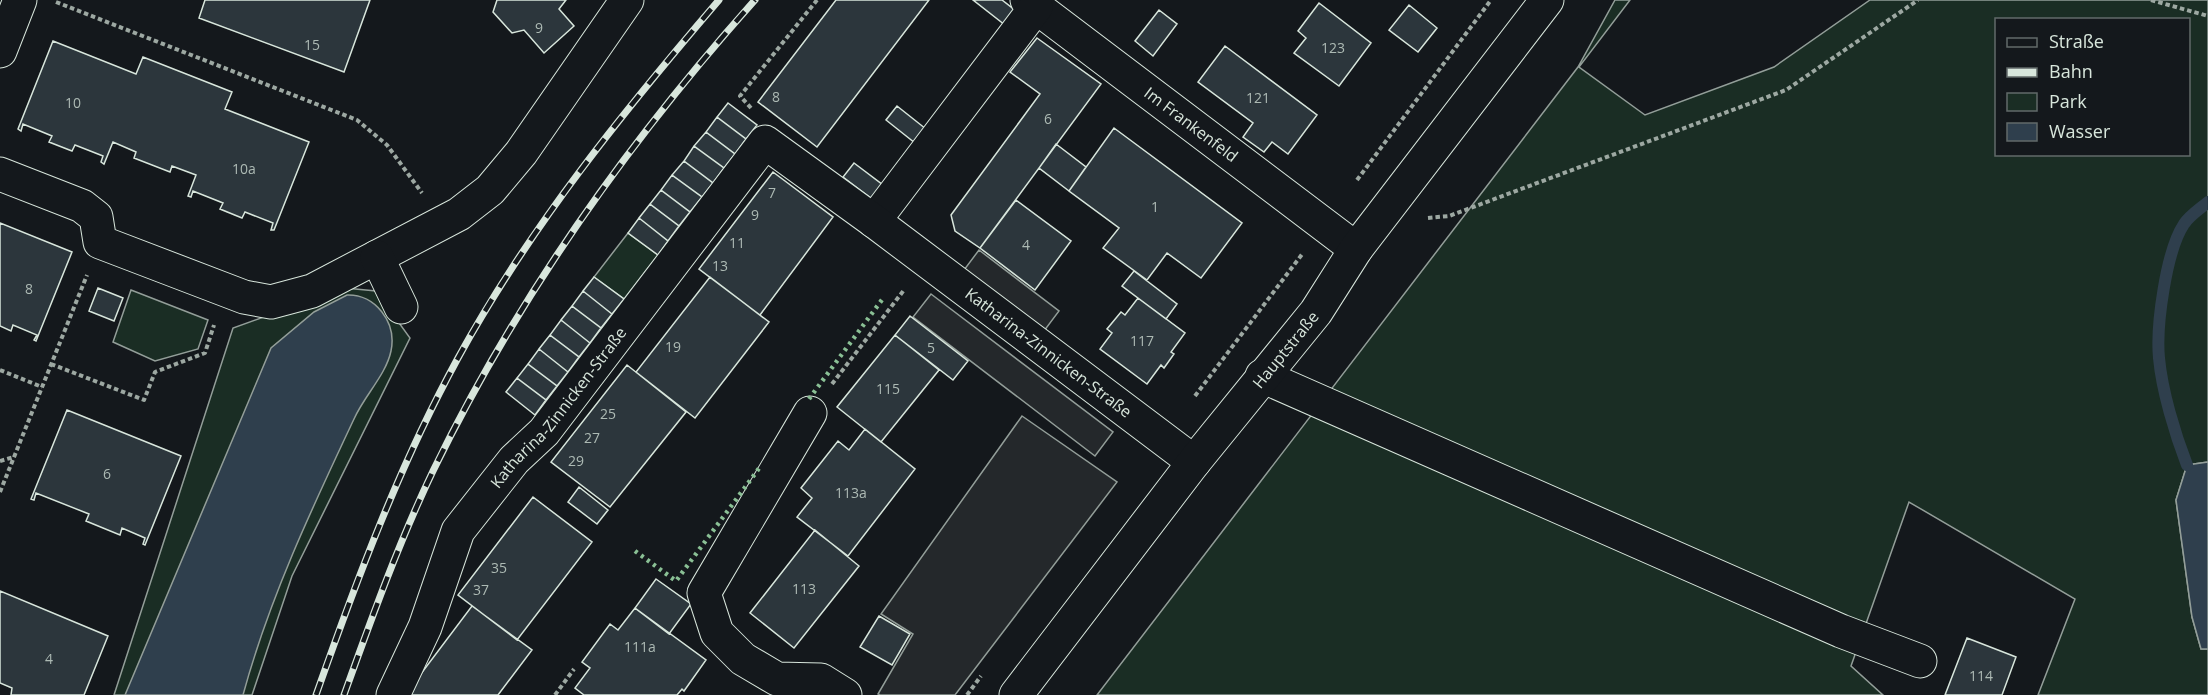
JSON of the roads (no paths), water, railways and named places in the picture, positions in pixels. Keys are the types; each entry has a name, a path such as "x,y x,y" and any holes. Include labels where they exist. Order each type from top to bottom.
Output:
{"street":[{"path":"0,51 20,0"},
{"path":"0,174 82,206 96,217 100,242 225,290 270,302 285,300 312,291 459,214 490,190 521,153 627,0"},
{"name":"Hauptstraße","path":"1016,695 1194,462 1316,312 1356,249 1547,0"},
{"path":"874,221 1031,3"},
{"name":"Im Frankenfeld","path":"1031,3 1356,249"},
{"name":"Katharina-Zinnicken-Straße","path":"393,695 425,627 458,531 514,460 544,432 765,142 927,260 1194,462"},
{"path":"377,257 401,307"},
{"path":"1262,376 1841,631 1920,661"},
{"path":"810,413 704,593 717,633 743,659 777,679 822,680 845,695"}],"water":[{"path":"347,295 367,299 382,312 391,330 391,351 385,369 354,419 292,554 265,624 243,695 125,695 271,348 314,312"},
{"path":"2208,462 2208,649 2201,649 2192,617 2176,500 2187,465"}],"waterway":[{"path":"2187,465 2163,384 2158,344 2159,327 2167,270 2178,236 2186,221 2208,202"}],"railway":[{"path":"316,695 380,523 417,440 458,358 515,263 546,217 613,128 719,0"},
{"path":"344,695 420,499 465,407 500,345 538,284 619,166 708,54 755,0"}]}
